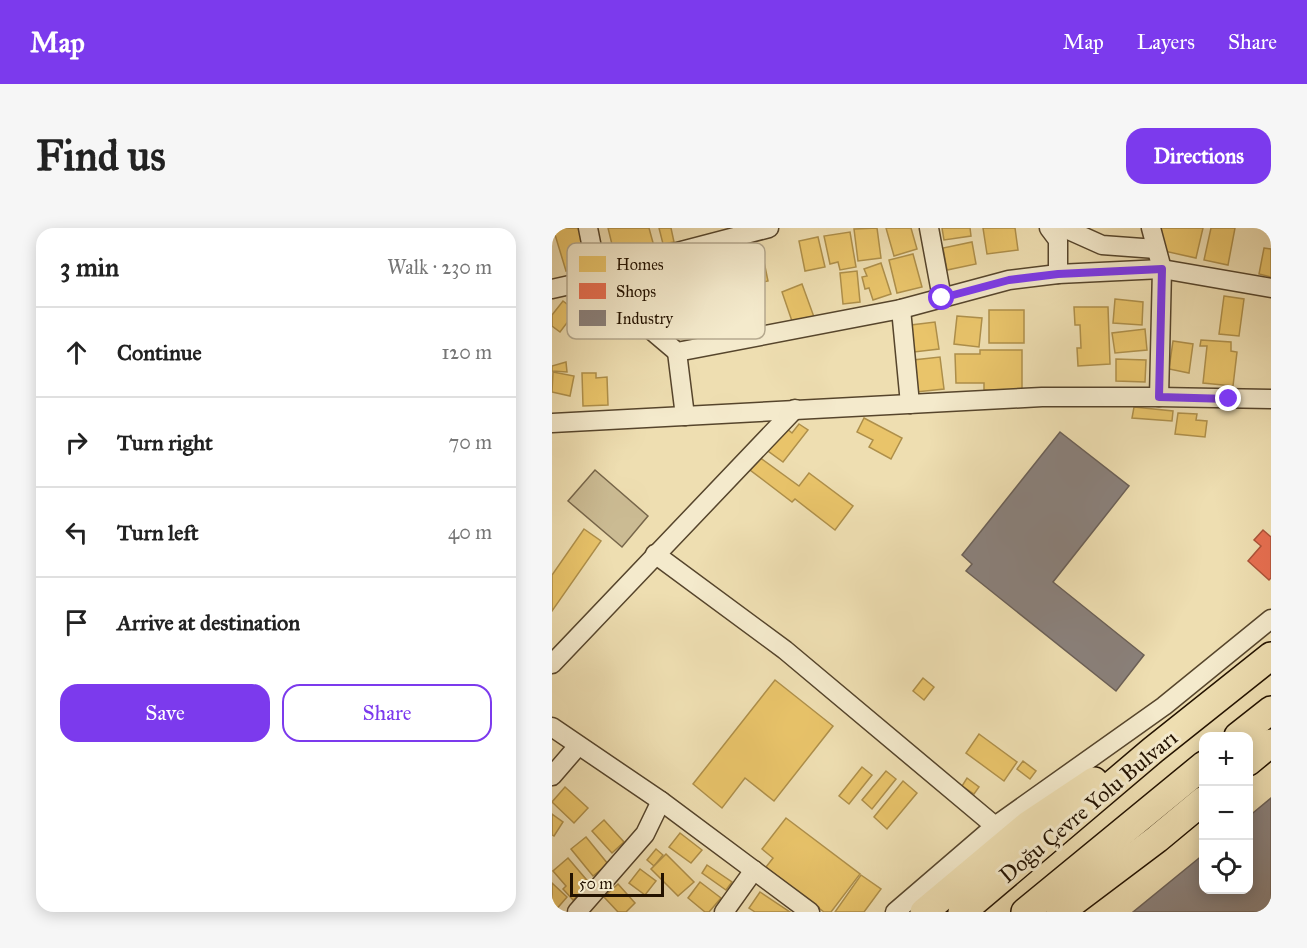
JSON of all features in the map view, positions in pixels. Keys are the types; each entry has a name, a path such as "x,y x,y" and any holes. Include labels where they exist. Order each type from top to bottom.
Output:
{"highway":[{"name":"Doğu Çevre Yolu Bulvarı","path":"962,912 1153,750 1271,656"},
{"path":"1243,732 1271,710"},
{"path":"1253,758 1271,743"},
{"path":"924,912 1028,825 1092,782 1153,750"},
{"name":"Doğu Çevre Yolu Bulvarı","path":"1025,912 1199,768"},
{"path":"1060,912 1157,839 1199,803"}],"street":[{"path":"588,228 590,243"},
{"path":"716,243 769,228"},
{"path":"929,228 942,298"},
{"path":"1049,228 1058,240 1058,274"},
{"path":"1064,228 1102,244 1156,249"},
{"path":"1151,228 1162,269 1159,397"},
{"path":"765,335 901,309 1009,280 1058,274 1162,269 1271,288"},
{"path":"552,289 567,285"},
{"path":"901,309 910,404"},
{"path":"663,339 677,352 685,416"},
{"path":"677,352 745,339"},
{"path":"552,423 1042,397 1271,399"},
{"path":"552,663 795,409"},
{"path":"655,554 785,650 995,826"},
{"path":"1028,825 1164,706 1271,619"},
{"path":"895,912 995,826 1164,706"},
{"path":"552,727 661,801 810,912"},
{"path":"552,776 578,746"},
{"path":"577,912 645,834 661,801"},
{"path":"724,912 754,870"}],"shaded area":[{"path":"595,470 648,516 622,547 568,501"}],"building: Homes":[{"path":"553,228 579,228 583,243 567,243 566,271"},
{"path":"608,228 649,228 653,243 612,243"},
{"path":"659,228 671,228 674,242 663,243"},
{"path":"877,228 881,258 858,261 854,229"},
{"path":"886,228 911,228 917,249 894,256"},
{"path":"942,228 970,228 971,236 944,240"},
{"path":"983,228 1015,228 1018,250 987,254"},
{"path":"1161,228 1203,228 1196,258 1164,251"},
{"path":"1211,228 1235,228 1228,265 1204,260"},
{"path":"850,232 856,267 840,270 838,262 830,264 824,236"},
{"path":"818,237 825,267 805,271 799,241"},
{"path":"972,242 976,264 947,270 943,248"},
{"path":"1264,248 1271,249 1271,277 1259,274"},
{"path":"913,254 922,287 897,293 889,260"},
{"path":"881,263 891,294 873,300 869,288 865,289 862,277 867,276 864,269"},
{"path":"765,266 768,281 765,282"},
{"path":"857,271 860,302 843,304 840,273"},
{"path":"802,284 814,317 793,324 782,292"},
{"path":"1224,296 1244,299 1239,336 1219,334"},
{"path":"1115,299 1143,302 1142,325 1113,323"},
{"path":"563,301 567,304 567,323 560,332 552,326 552,315"},
{"path":"1074,307 1108,307 1110,364 1078,366 1077,348 1081,348 1080,325 1075,325"},
{"path":"989,310 1024,310 1024,343 989,343"},
{"path":"957,316 982,318 979,347 954,344"},
{"path":"935,322 939,349 914,352 911,325"},
{"path":"1145,329 1147,350 1115,353 1112,333"},
{"path":"1201,340 1231,342 1231,351 1237,352 1233,386 1203,383 1207,346 1200,346"},
{"path":"1173,341 1193,344 1189,373 1169,369"},
{"path":"980,350 1022,350 1022,390 984,390 984,383 956,383 955,354 980,354"},
{"path":"940,357 944,389 916,392 913,360"},
{"path":"1116,359 1146,360 1145,382 1116,381"},
{"path":"566,362 567,372 552,371 552,366"},
{"path":"553,372 574,376 570,396 552,392"},
{"path":"582,373 596,373 596,378 607,377 608,405 583,406"},
{"path":"1134,407 1173,411 1172,421 1132,418"},
{"path":"1178,413 1197,414 1196,420 1207,421 1205,437 1175,434"},
{"path":"864,418 902,438 891,459 869,447 873,440 857,432"},
{"path":"799,424 808,430 783,462 768,451 786,428 792,433"},
{"path":"759,457 799,486 809,473 853,506 835,530 795,499 792,502 750,470"},
{"path":"584,529 601,541 552,611 552,575"},
{"path":"923,678 934,687 924,700 913,691"},
{"path":"775,680 833,726 774,801 745,778 722,808 693,784"},
{"path":"979,734 1017,762 1004,781 966,753"},
{"path":"1023,761 1036,771 1030,779 1017,769"},
{"path":"862,767 872,775 849,804 839,796"},
{"path":"886,771 896,779 872,809 862,800"},
{"path":"967,778 979,787 974,794 962,786"},
{"path":"903,781 917,793 887,829 874,817"},
{"path":"565,787 588,808 574,823 552,802"},
{"path":"552,814 563,822 554,836 552,835"},
{"path":"786,818 860,874 831,912 824,912 766,867 773,858 762,849"},
{"path":"604,820 624,842 612,853 592,831"},
{"path":"680,833 702,850 691,863 669,847"},
{"path":"586,837 608,864 593,876 571,849"},
{"path":"656,849 663,855 654,866 647,860"},
{"path":"666,854 694,882 678,896 651,869"},
{"path":"568,858 591,885 573,900 563,889 566,886 553,871"},
{"path":"707,865 732,882 726,890 702,873"},
{"path":"640,869 656,881 645,895 629,883"},
{"path":"861,875 881,889 864,912 835,912"},
{"path":"700,882 721,898 709,912 705,912 688,898"},
{"path":"552,883 567,897 554,912 552,910"},
{"path":"618,884 635,903 626,912 618,912 604,897"},
{"path":"760,892 790,912 755,912 749,908"}],"building: Shops":[{"path":"1263,530 1271,537 1271,578 1269,580 1248,561 1261,546 1254,540"}],"building: Industry":[{"path":"1060,432 1129,486 1053,582 1144,655 1116,691 966,571 972,564 962,555"},
{"path":"1271,798 1271,912 1133,912 1199,858 1199,894 1253,894 1253,813"}],"route":[{"path":"942,298 1009,280 1058,274 1162,269 1159,397 1229,399"}]}
